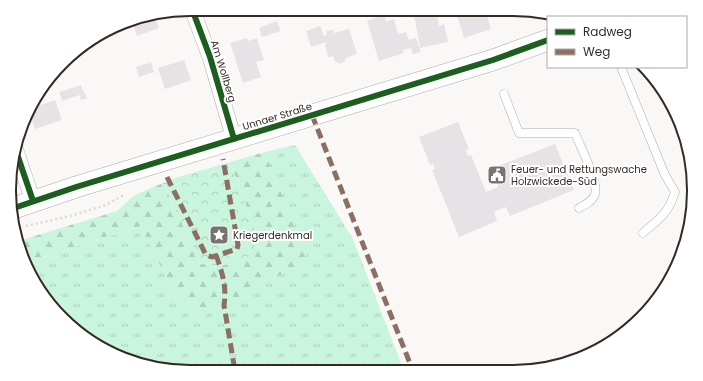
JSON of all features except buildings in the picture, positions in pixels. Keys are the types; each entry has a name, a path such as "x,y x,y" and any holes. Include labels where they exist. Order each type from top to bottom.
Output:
{"main road":[{"name":"Unnaer Straße","path":"16,207 76,187 493,60 547,40"}],"street":[{"name":"Am Wollberg","path":"195,16 210,57 234,139"},
{"path":"19,159 33,201"}],"lane":[{"path":"621,68 665,175 675,192 666,213 643,233"},
{"path":"504,94 519,133 575,133 595,181 595,194 587,204 579,208"}],"green space":[{"path":"295,145 353,239 402,365 179,365 156,362 134,356 113,347 84,329 59,306 39,278 31,261 141,226 177,300 307,260 265,152"},
{"path":"265,152 308,260 210,312 177,300 141,226 31,261 23,239 117,211 135,195 163,183 201,264 258,239 230,162"},
{"path":"230,162 258,239 249,256 220,267 201,264 163,183"}],"marked path":[{"path":"312,115 411,365"},
{"path":"167,177 206,255 212,257 237,249 238,245 223,159"},
{"path":"216,255 225,292 224,305 234,365"}],"cycle path":[{"path":"195,16 210,57 234,139"},
{"path":"16,207 76,187 493,60 547,40"},
{"path":"19,159 33,201"}],"place":[{"name":"Feuer- und Rettungswache Holzwickede-Süd","path":"497,175"},
{"name":"Kriegerdenkmal","path":"219,235"}]}
